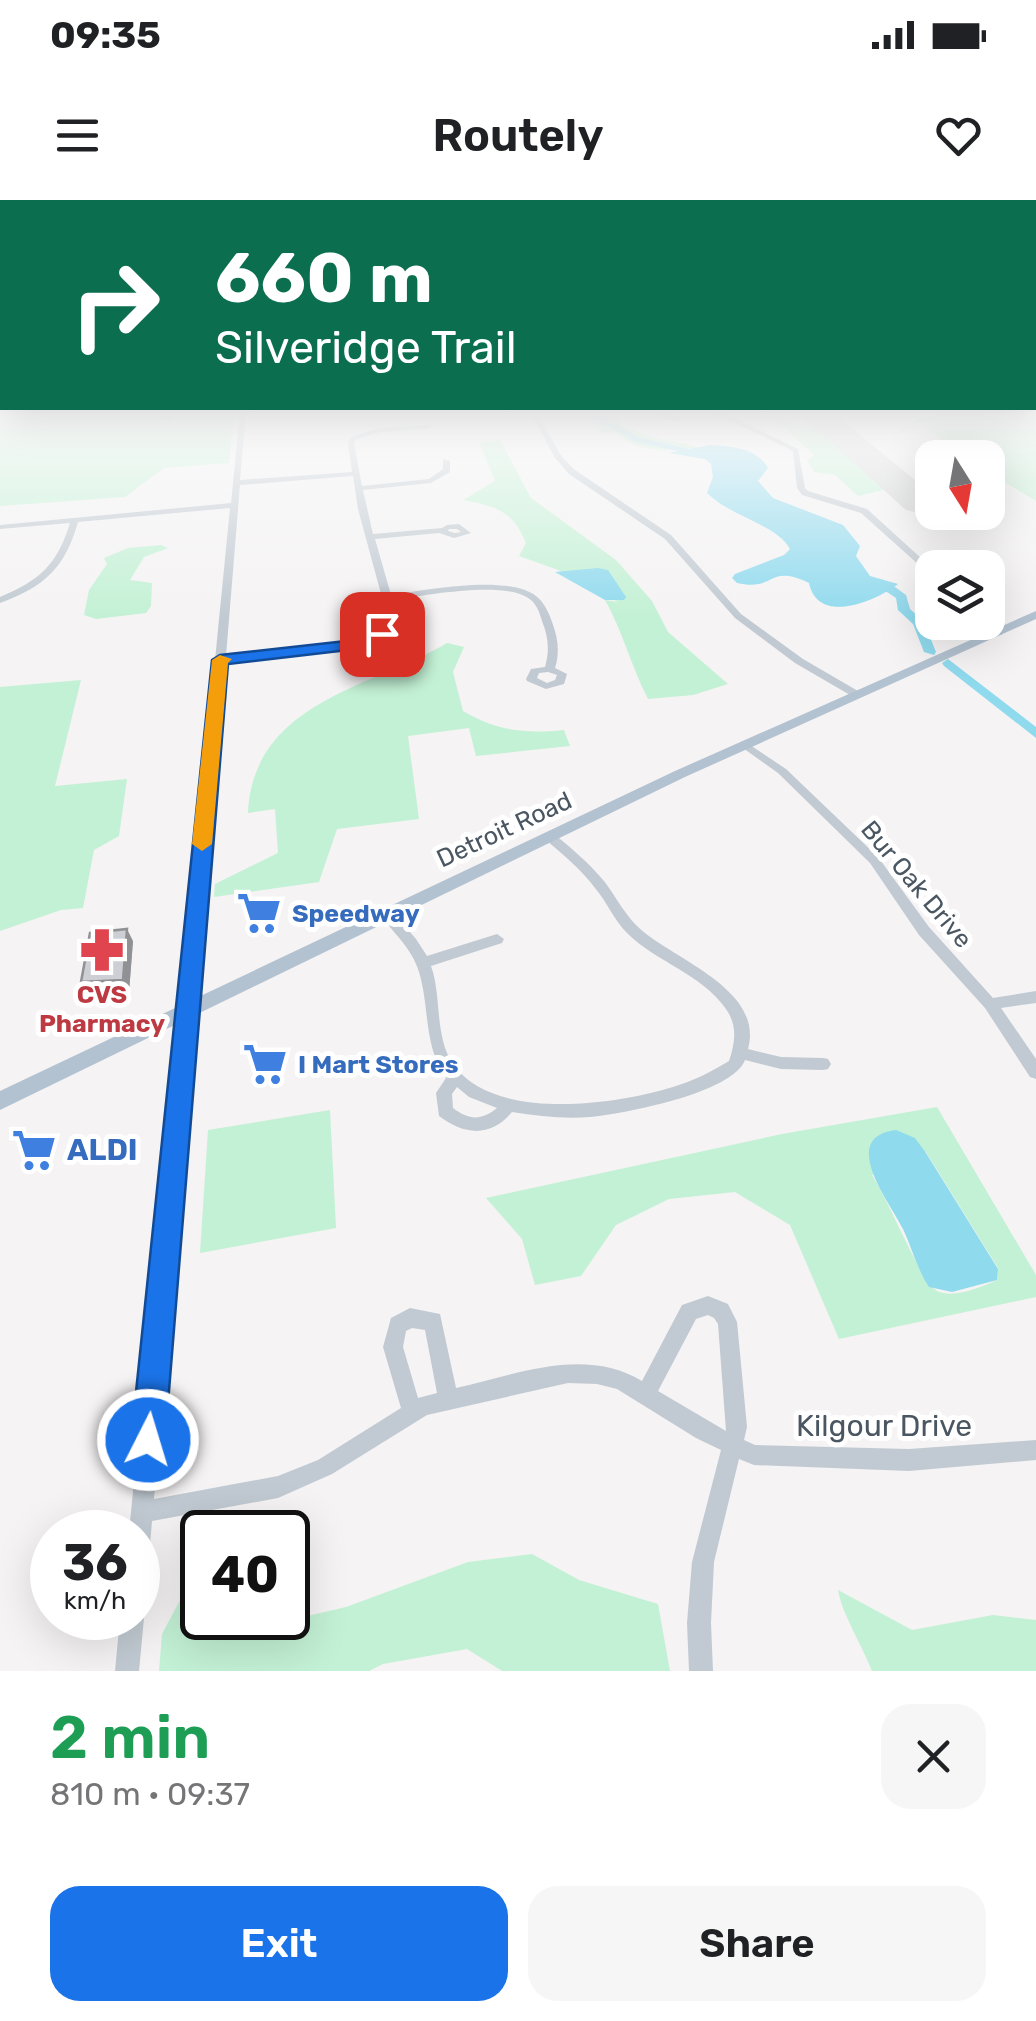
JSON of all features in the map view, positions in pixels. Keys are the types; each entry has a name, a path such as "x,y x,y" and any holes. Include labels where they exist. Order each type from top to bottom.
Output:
{"main road":[{"name":"Detroit Road","path":"1005,624 1036,615"},
{"name":"Detroit Road","path":"0,1101 386,913 967,640"}],"street":[{"path":"142,1510 236,483 267,481"},
{"path":"220,655 348,646 382,634 392,616 358,481"},
{"path":"361,488 432,481"},
{"path":"585,481 668,536 738,616 782,650 854,693"},
{"path":"800,481 805,492 864,510 915,556"},
{"path":"0,527 234,504"},
{"path":"0,600 44,578 60,563 74,522"},
{"path":"370,537 443,530"},
{"path":"388,598 502,588 530,595 544,611 553,636 554,658 549,669"},
{"name":"Bur Oak Drive","path":"744,744 782,771 874,860 924,931 990,1004 1036,1072"},
{"path":"386,913 424,963 437,1044 456,1077 474,1091 508,1106 608,1108 703,1086 736,1065 744,1035 738,1009 718,988 636,933 590,873 549,836"},
{"path":"424,963 497,939"},
{"path":"990,1004 1036,997"},
{"path":"742,1053 781,1063 822,1064"},
{"path":"456,1077 444,1093 445,1112 467,1126 490,1124 508,1106"},
{"path":"646,1394 689,1312 701,1305 714,1306 727,1322 737,1411 734,1448 703,1562 701,1671"},
{"path":"412,1412 392,1340 398,1325 410,1318 433,1322 448,1399"},
{"name":"Kilgour Drive","path":"152,1510 293,1482 325,1467 412,1412 448,1399 582,1372 609,1376 734,1448 766,1456 866,1460 1036,1450"},
{"path":"127,1671 130,1640"}],"green space":[{"path":"0,481 147,481 125,497 0,506"},
{"path":"495,481 522,481 531,498 616,560 652,601 668,632 728,684 693,695 648,699 605,600 618,602 558,570 519,556 526,543 509,517 494,508 463,500"},
{"path":"841,481 877,481 887,489 858,496"},
{"path":"1005,481 1036,481 1036,501 1005,482"},
{"path":"128,548 168,548 144,557 130,580 152,583 151,606 146,613 96,619 84,615 89,590 107,564 104,558"},
{"path":"447,643 464,647 453,672 463,711 512,730 564,730 570,746 476,756 469,728 408,736 419,819 337,829 319,882 214,897 215,884 278,853 275,809 248,813 255,776 271,746 293,722 352,687"},
{"path":"81,680 55,786 127,779 119,836 94,850 83,908 61,910 0,931 0,687"},
{"path":"937,1107 1036,1275 1036,1297 839,1339 790,1225 735,1192 669,1199 616,1225 581,1276 535,1285 522,1239 486,1198 782,1134","holes":["926,1152 998,1268 997,1280 983,1286 959,1293 937,1291 923,1273 872,1175"]},
{"path":"330,1110 336,1228 200,1253 208,1130"},
{"path":"532,1554 579,1580 658,1604 670,1671 502,1671 467,1649 383,1664 369,1671 159,1671 162,1634 180,1600 180,1640 310,1640 310,1615 346,1607 468,1562"},
{"path":"838,1590 912,1630 993,1615 1036,1620 1036,1671 872,1671"}],"water":[{"path":"712,481 758,481 773,498 843,525 860,546 856,556 870,576 898,584 863,602 835,607 815,596 809,583 795,578 778,577 750,585 737,583 732,578 735,574 790,549 774,533 707,493"},
{"path":"608,570 626,597 624,600 605,600 555,572"},
{"path":"896,1130 915,1138 926,1153 998,1269 997,1280 952,1292 929,1287 879,1187 869,1157 871,1144 879,1135"}],"building":[{"path":"127,929 123,980 81,982 90,933"}],"waterway":[{"path":"872,585 891,589 902,597 904,610 918,622 930,652"},
{"path":"948,663 1036,734"}],"runway":[{"path":"894,481 915,499"}],"slow traffic":[{"path":"202,844 220,660 224,659"}],"place":[{"name":"Speedway","path":"259,913"},
{"name":"CVS Pharmacy","path":"102,950"},
{"name":"I Mart Stores","path":"265,1064"},
{"name":"ALDI","path":"34,1150"}],"route":[{"path":"148,1440 220,660 348,646 382,634"}]}
